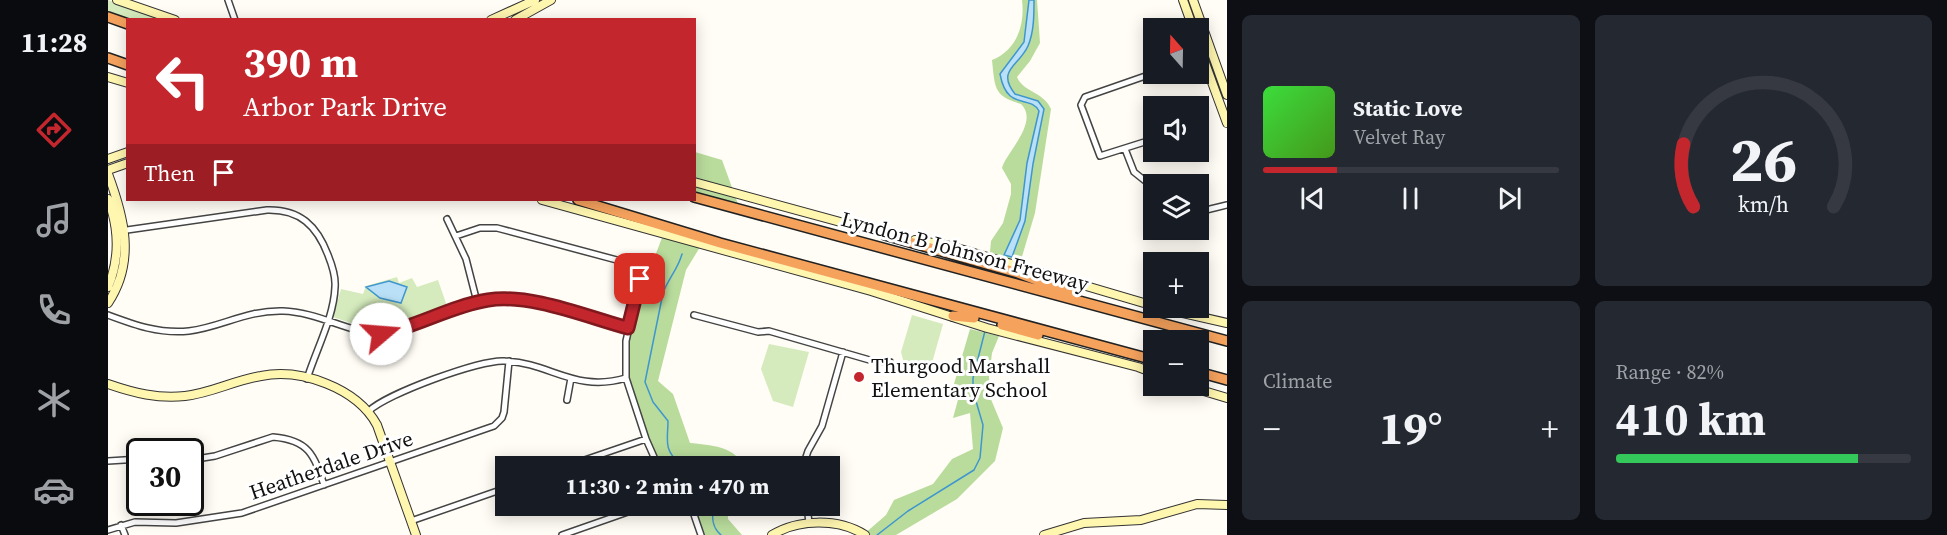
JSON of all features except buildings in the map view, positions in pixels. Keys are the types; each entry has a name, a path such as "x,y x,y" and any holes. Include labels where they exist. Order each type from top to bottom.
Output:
{"highway":[{"path":"108,17 126,23"},
{"path":"108,58 126,64"},
{"name":"Lyndon B Johnson Freeway","path":"696,198 1227,341"},
{"path":"581,201 754,252 1143,357"},
{"path":"885,235 1038,279 1100,306"},
{"path":"952,316 966,316 1070,342 1082,341"},
{"path":"1209,375 1227,380"}],"main road":[{"path":"117,0 169,18"},
{"path":"517,18 536,0"},
{"path":"494,18 526,10 551,0"},
{"path":"1183,0 1189,18"},
{"path":"1193,0 1227,95"},
{"path":"1209,74 1224,108 1227,123"},
{"path":"108,77 126,82"},
{"path":"108,159 126,153"},
{"path":"108,303 122,272 122,212 108,172 126,164"},
{"path":"697,183 885,235 950,246 1143,303"},
{"path":"108,199 121,231 108,287"},
{"path":"546,201 952,316 987,328 1143,369"},
{"path":"1205,318 1227,323"},
{"path":"108,384 138,394 168,397 201,394 260,376 289,375 307,379 352,396 369,411 377,425 416,535"},
{"path":"1209,393 1227,398"},
{"path":"1044,535 1084,523 1141,520 1197,504 1227,505"},
{"path":"772,535 809,523 848,526 863,534"}],"street":[{"path":"228,0 234,18"},
{"path":"1143,77 1082,100 1080,105 1100,156 1143,143"},
{"path":"1125,149 1134,172 1143,179"},
{"path":"1209,209 1227,205"},
{"path":"121,231 267,210 297,214 319,234 333,269 335,287 307,379"},
{"path":"447,219 470,269 477,302"},
{"path":"456,236 480,228 497,228 628,263 636,269 640,279 628,328 626,378 654,456"},
{"path":"108,315 147,329 177,332 191,331 234,317 267,311 296,312 327,318 368,333 381,334 477,302 501,299 526,301 628,328"},
{"path":"694,315 750,330 769,331 882,363 890,362"},
{"path":"806,456 822,426 843,352"},
{"path":"369,411 380,401 401,392 485,363 509,361 594,383 626,378"},
{"name":"Heatherdale Drive","path":"108,530 121,525 215,519 261,508 494,426 502,418 504,412 509,361"},
{"path":"567,400 571,378"},
{"path":"204,456 233,451 273,437 282,438 308,448 314,456 324,485"},
{"path":"596,456 646,439"},
{"path":"108,461 126,460"},
{"path":"411,521 495,492"},
{"path":"562,535 616,516"},
{"path":"694,516 701,535"},
{"path":"808,516 809,523"},
{"path":"121,525 125,535"}],"green space":[{"path":"108,0 160,18 126,18 126,20 108,21"},
{"path":"1022,0 1037,0 1040,43 1030,61 1017,77 1024,86 1044,99 1051,109 1035,213 1015,280 988,273 991,241 1003,223 1011,194 1011,184 1002,168 1020,138 1026,120 1026,111 1021,104 1000,94 995,84 992,60 1008,50 1018,36 1022,19"},
{"path":"696,152 722,160 738,204 696,194"},
{"path":"667,224 708,234 686,270 658,381 673,394 690,443 721,448 736,456 656,456 637,408 628,369 629,341 643,289"},
{"path":"397,277 399,283 412,278 417,287 438,280 448,309 386,330 371,330 333,317 341,289 363,294 366,286"},
{"path":"912,315 943,324 930,370 904,363 901,352"},
{"path":"970,329 999,336 992,353 989,377 990,397 1003,428 995,461 957,499 896,535 863,535 886,515 894,500 933,484 952,459 973,449 970,413 953,418 959,396 954,384"},
{"path":"769,344 809,352 793,407 773,401 761,369"},
{"path":"698,516 728,516 742,535 705,535"}],"water":[{"path":"1029,0 1034,0 1030,41 1024,53 1011,68 1008,79 1015,94 1038,101 1044,109 1025,221 1012,257 1004,255 1020,220 1027,163 1039,111 1030,103 1013,98 1003,86 1000,74 1024,42"},
{"path":"389,281 407,287 401,303 380,298 366,287"}],"waterway":[{"path":"673,456 667,443 668,421 653,402 645,382 663,293 682,254"},
{"path":"877,535 908,511 974,470 980,458 983,425 973,391 973,378 985,331"},
{"path":"713,516 713,521 721,535"}],"place":[{"name":"Thurgood Marshall Elementary School","path":"859,377"}],"route":[{"path":"381,334 469,304 501,299 536,303 628,328 640,279"}]}
